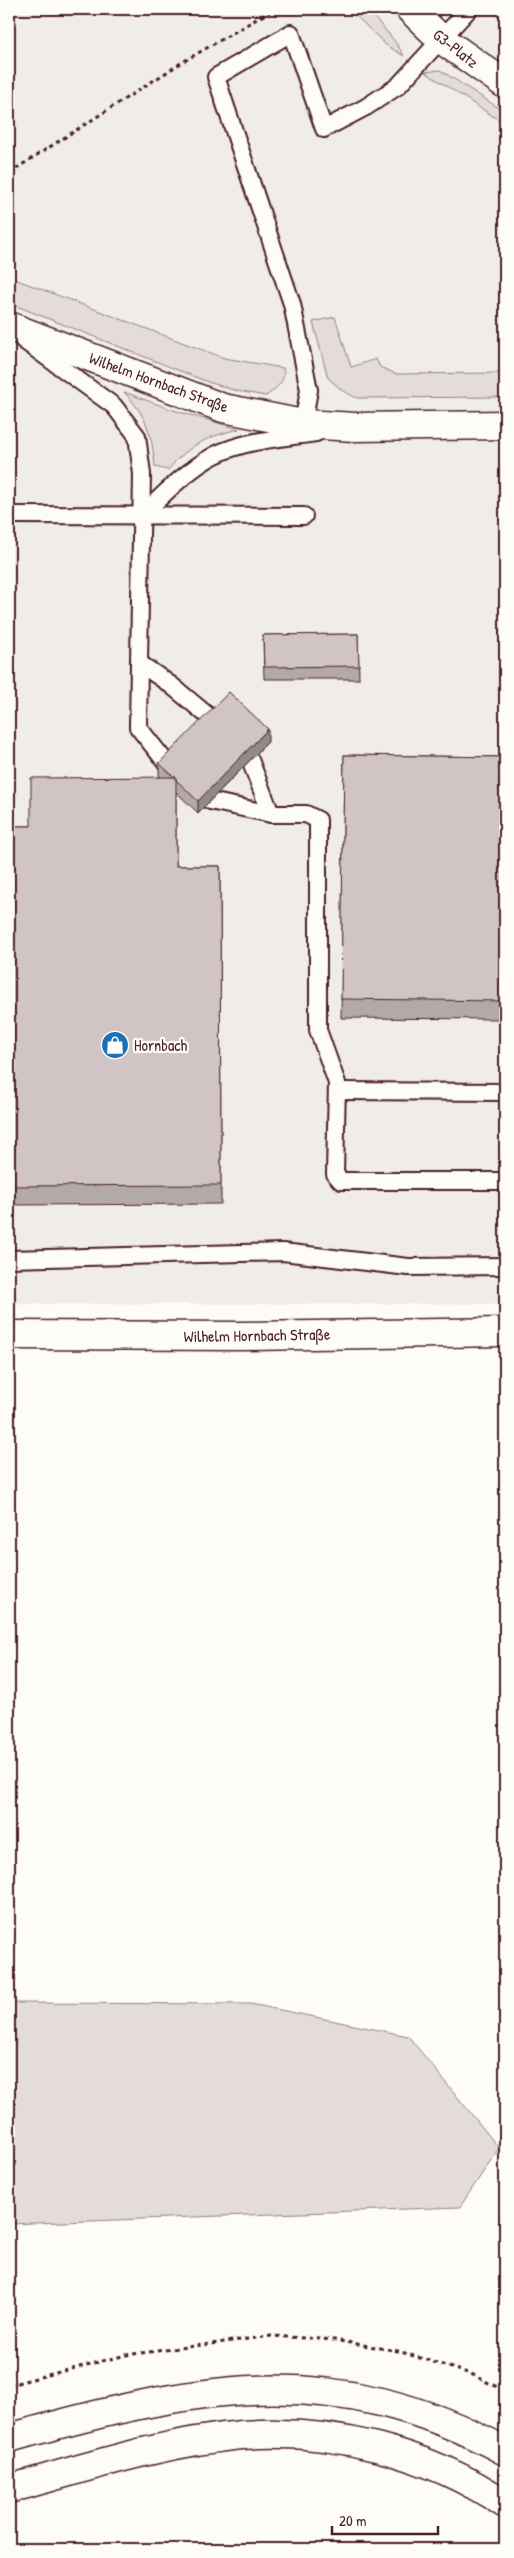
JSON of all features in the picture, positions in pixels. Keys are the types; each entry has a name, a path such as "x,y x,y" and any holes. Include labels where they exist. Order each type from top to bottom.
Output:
{"main road":[{"name":"G3-Platz","path":"410,9 441,39 505,84"},
{"name":"Wilhelm Hornbach Straße","path":"9,326 223,408 303,424 355,427 501,427"},
{"name":"Wilhelm Hornbach Straße","path":"9,1335 240,1336 505,1332"},
{"path":"9,2438 78,2419 175,2398 225,2391 285,2389 328,2391 388,2403 443,2422 505,2451"},
{"path":"9,2488 190,2442 242,2435 279,2435 322,2437 393,2452 434,2466 505,2504"}],"lane":[{"path":"303,424 309,390 292,304 216,77 291,33 324,129 366,107 398,86 469,9"},
{"path":"9,330 114,406 138,436 142,474 138,727 168,766"},
{"path":"141,516 177,482 216,455 252,443 355,427"},
{"path":"9,515 304,516"},
{"path":"139,663 171,684 213,720"},
{"path":"250,760 271,814"},
{"path":"210,801 271,814 306,814 316,818 319,826 318,1030 337,1083 335,1174 339,1180 505,1182"},
{"path":"337,1091 505,1092"},
{"path":"9,1259 283,1252 408,1267 505,1266"}],"path":[{"path":"9,172 181,63 274,9"}],"shaded area":[{"path":"9,9 505,9 505,1304 9,1304"},
{"path":"349,9 367,9 391,37 404,56 386,45"},
{"path":"440,70 505,112 505,124 425,72"},
{"path":"9,277 224,358 283,368 282,381 266,396 237,391 208,382 9,303"},
{"path":"335,317 351,367 376,359 380,367 396,374 505,373 505,397 357,398 343,391 328,378 313,322"},
{"path":"124,392 173,410 239,429 209,438 191,448 168,470 155,467 147,426 138,409"},
{"path":"9,2003 251,2004 408,2036 499,2148 460,2207 9,2224"}],"building":[{"path":"358,634 359,666 264,667 263,635"},
{"path":"229,692 268,729 198,801 176,780 176,777 159,763"},
{"path":"344,755 505,757 505,1001 341,999"},
{"name":"Hornbach","path":"176,777 176,866 220,866 221,1185 9,1186 9,826 31,826 31,778"}],"place":[{"name":"Hornbach","path":"115,1045"}]}
